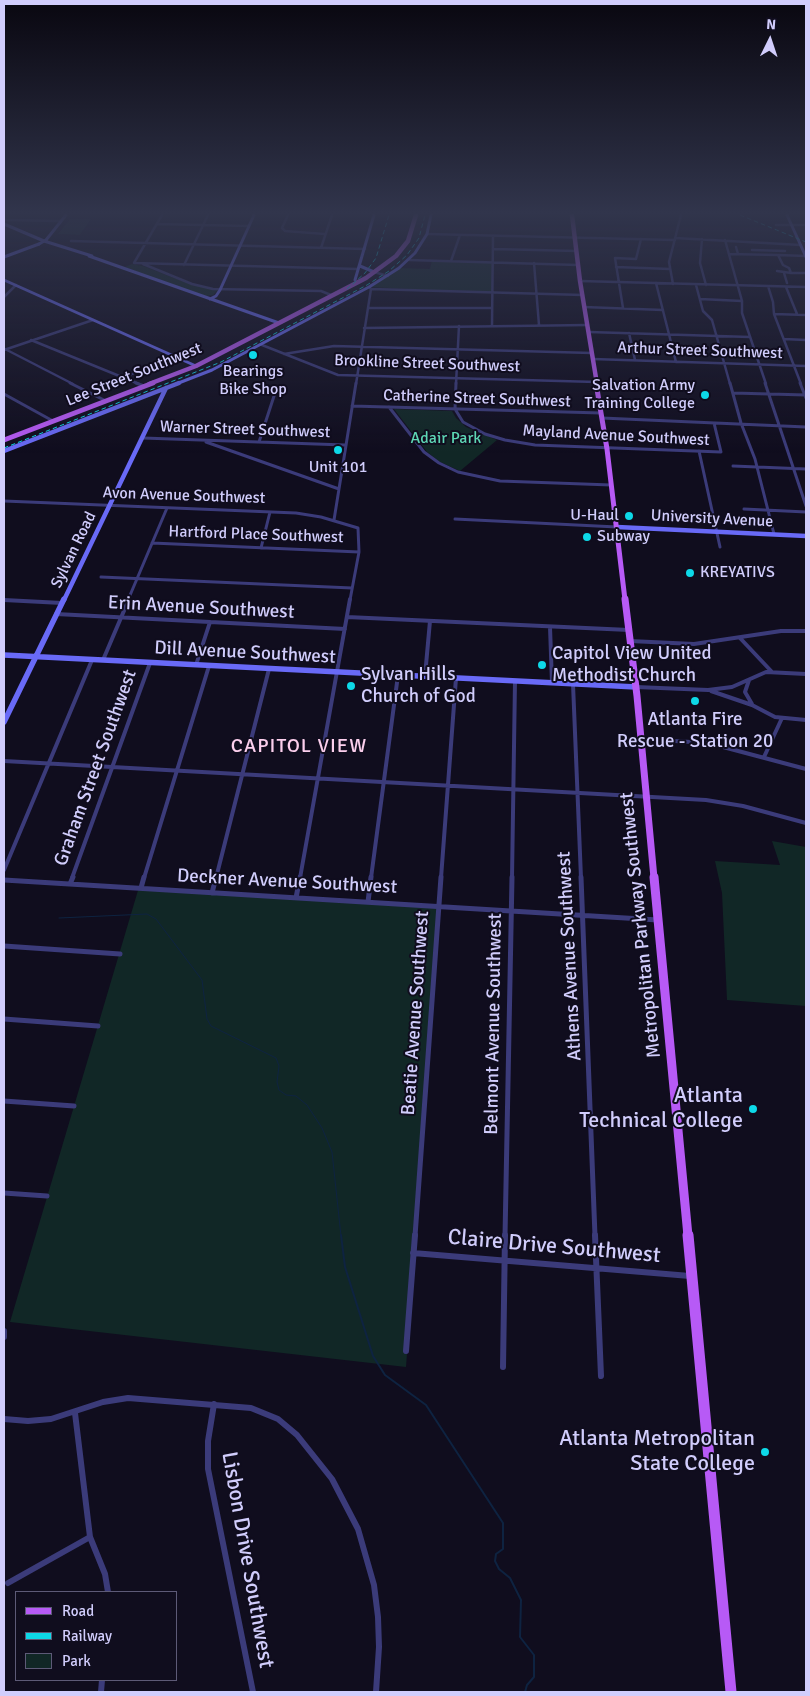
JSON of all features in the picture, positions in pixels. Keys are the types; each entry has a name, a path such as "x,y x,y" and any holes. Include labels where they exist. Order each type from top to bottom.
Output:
{"main road":[{"name":"Lee Street Southwest","path":"4,440 196,366 331,295"},
{"name":"Metropolitan Parkway Southwest","path":"582,295 602,416 636,687 731,1692"}],"street":[{"path":"36,294 196,366"},
{"path":"195,294 279,323"},
{"path":"210,299 217,294"},
{"path":"217,294 223,303"},
{"path":"4,451 212,370 358,294"},
{"path":"334,520 369,294"},
{"path":"492,294 492,325"},
{"path":"536,294 539,325"},
{"path":"543,294 582,295"},
{"path":"620,294 623,308"},
{"path":"659,294 676,362"},
{"path":"699,294 703,311 712,320 742,424 757,467 774,534"},
{"path":"741,294 742,313 795,468 806,506"},
{"path":"733,392 806,396 774,314 771,294"},
{"path":"789,294 796,314"},
{"path":"700,299 742,301"},
{"path":"584,307 663,310"},
{"path":"368,308 492,308"},
{"path":"774,314 806,316"},
{"path":"5,350 93,320"},
{"path":"364,328 588,325"},
{"path":"455,409 459,326"},
{"path":"589,332 750,338"},
{"path":"629,334 635,360"},
{"path":"784,339 806,340"},
{"path":"31,340 144,386"},
{"name":"Brookline Street Southwest","path":"262,345 334,374 597,382"},
{"name":"Arthur Street Southwest","path":"284,354 329,346 458,349 635,360 806,366"},
{"path":"5,350 106,401"},
{"path":"298,360 302,351"},
{"path":"124,378 136,372"},
{"path":"155,382 166,388"},
{"name":"Sylvan Road","path":"4,720 166,388"},
{"path":"259,442 275,393"},
{"path":"4,394 53,421"},
{"name":"Catherine Street Southwest","path":"352,406 455,409 806,426"},
{"path":"389,407 424,452 439,463 458,472 500,481 611,485"},
{"name":"Mayland Avenue Southwest","path":"455,409 459,418 468,426 504,440 535,445 721,452 714,423"},
{"name":"Warner Street Southwest","path":"143,438 346,445"},
{"path":"201,440 339,489"},
{"path":"699,451 720,547"},
{"path":"732,466 806,469"},
{"name":"Avon Avenue Southwest","path":"4,501 306,514 358,528 359,552"},
{"path":"103,660 167,508"},
{"path":"744,509 806,512"},
{"path":"261,548 270,512"},
{"path":"456,519 617,527"},
{"name":"University Avenue","path":"617,527 806,536"},
{"name":"Hartford Place Southwest","path":"152,543 359,552"},
{"path":"296,898 359,552"},
{"path":"101,576 352,588"},
{"path":"4,600 62,603"},
{"name":"Erin Avenue Southwest","path":"56,614 345,629"},
{"path":"347,617 629,630"},
{"path":"425,676 430,621"},
{"path":"196,665 210,622"},
{"path":"550,626 552,683"},
{"path":"630,642 694,644 781,631 806,631"},
{"path":"740,638 772,672"},
{"name":"Dill Avenue Southwest","path":"4,655 636,687"},
{"path":"4,870 92,660"},
{"name":"Graham Street Southwest","path":"70,884 150,663"},
{"path":"141,888 209,666"},
{"path":"212,893 268,669"},
{"path":"636,687 708,690 732,686 760,674 772,672 806,674"},
{"path":"368,902 398,675"},
{"name":"Beatie Avenue Southwest","path":"406,1351 456,678"},
{"path":"750,679 745,692 752,704"},
{"name":"Belmont Avenue Southwest","path":"504,1367 515,681"},
{"name":"Athens Avenue Southwest","path":"573,684 601,1376"},
{"path":"708,690 752,704 765,713 782,718 806,720"},
{"path":"764,757 782,718"},
{"path":"641,739 708,744 806,768"},
{"path":"4,761 722,802 806,823"},
{"name":"Deckner Avenue Southwest","path":"4,880 658,920"},
{"path":"4,946 120,954"},
{"path":"4,1019 98,1026"},
{"path":"4,1101 74,1106"},
{"path":"4,1193 47,1196"},
{"name":"Claire Drive Southwest","path":"413,1254 692,1276"},
{"path":"4,1331 4,1336"},
{"path":"4,1419 28,1421 51,1419 75,1413 103,1402 128,1398 252,1408 278,1419 297,1435 332,1479 346,1502 367,1554 374,1584 379,1647 376,1692"},
{"name":"Lisbon Drive Southwest","path":"214,1404 208,1441 208,1469 253,1692"},
{"path":"75,1413 90,1537 104,1574 108,1591"},
{"path":"8,1583 90,1537"}],"green space":[{"name":"Adair Park","path":"394,409 452,411 456,418 466,427 497,440 460,471 440,462 427,452"},
{"path":"772,841 806,847 806,1006 727,1000 722,893 715,861 780,865"},
{"path":"139,887 440,908 406,1367 10,1322"}],"waterway":[{"path":"59,918 147,914 156,919 202,980 207,1019 211,1026 276,1058 279,1066 277,1082 279,1090 286,1095 296,1096 307,1105 322,1128 332,1152 341,1236"},
{"path":"341,1235 345,1267 373,1356 385,1375 426,1405 503,1523 503,1549 496,1554 495,1561 499,1569 510,1578 521,1600 520,1637 534,1655 534,1677 527,1685 525,1692"}],"railway":[{"path":"4,448 221,362 350,294"}],"place":[{"name":"Bearings Bike Shop","path":"253,355"},
{"name":"Salvation Army Training College","path":"705,395"},
{"name":"Unit 101","path":"338,450"},
{"name":"U-Haul","path":"629,516"},
{"name":"Subway","path":"587,537"},
{"name":"KREYATIVS","path":"690,573"},
{"name":"Capitol View United Methodist Church","path":"542,665"},
{"name":"Sylvan Hills Church of God","path":"351,686"},
{"name":"Atlanta Fire Rescue - Station 20","path":"695,701"},
{"name":"Atlanta Technical College","path":"753,1109"},
{"name":"Atlanta Metropolitan State College","path":"765,1452"}],"district":[{"name":"CAPITOL VIEW","path":"299,747"}]}
